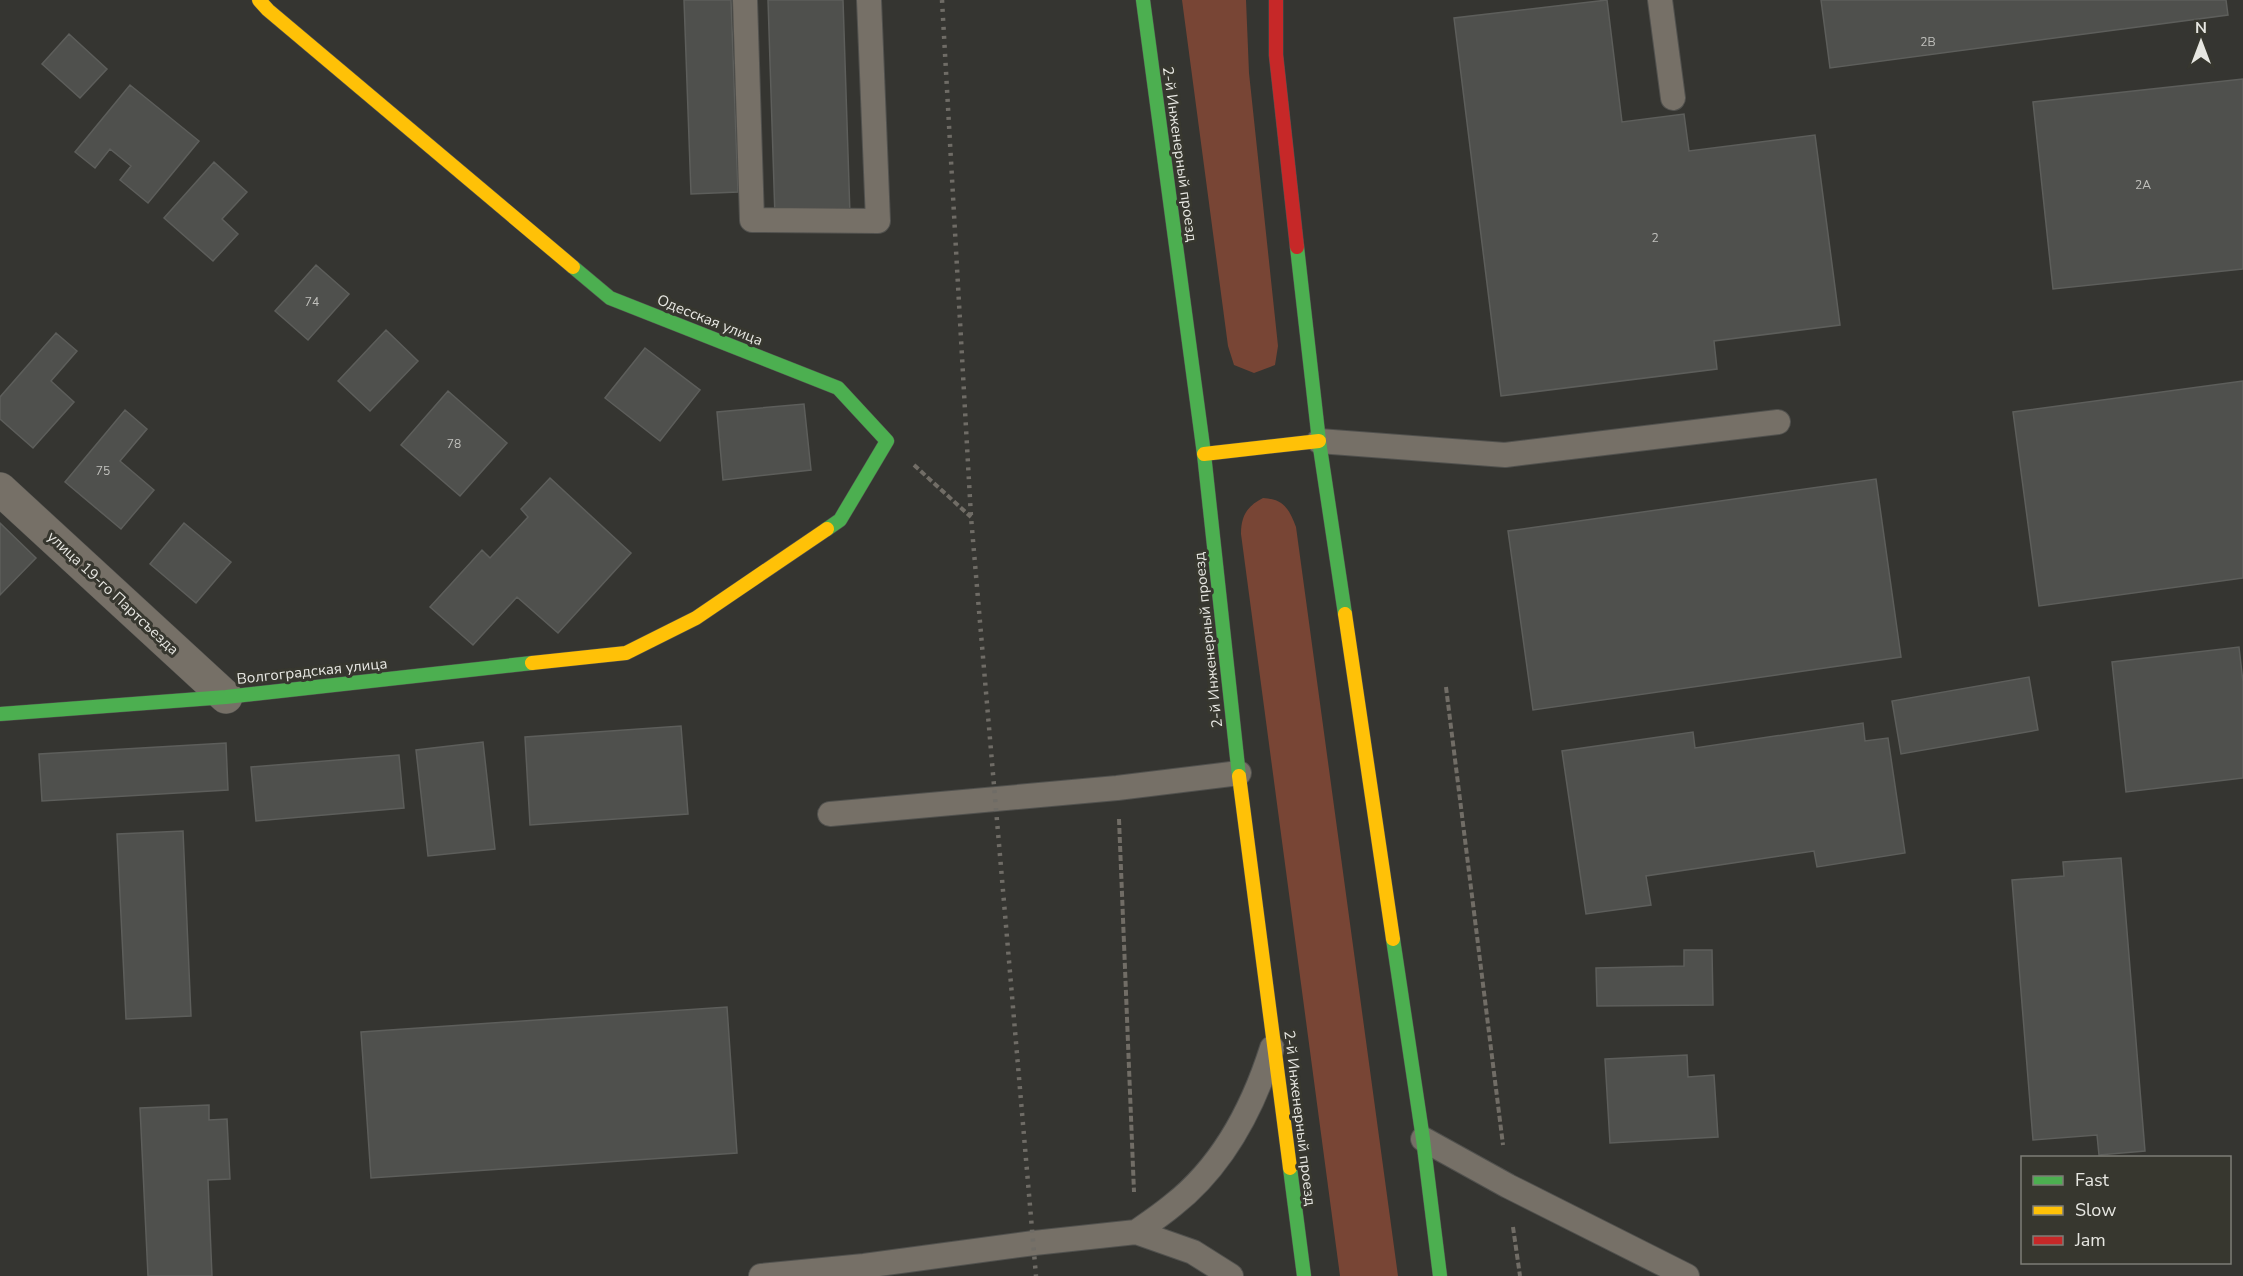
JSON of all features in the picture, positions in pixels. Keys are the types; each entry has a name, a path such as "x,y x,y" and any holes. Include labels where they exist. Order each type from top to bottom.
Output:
{"main road":[{"name":"Одесская улица","path":"259,0 610,298 838,388 888,441"},
{"name":"2-й Инженерный проезд","path":"1143,0 1204,454 1239,773 1304,1276"},
{"path":"1275,0 1276,55 1319,441 1423,1139 1440,1276"},
{"name":"Волгоградская улица","path":"0,714 226,697 626,653 696,618 840,520 888,441"},
{"path":"1204,454 1319,441"}],"street":[{"name":"улица 19-го Партсъезда","path":"0,489 226,697"}],"lane":[{"path":"745,0 752,220 878,221 869,0"},
{"path":"1660,0 1673,98"},
{"path":"1319,441 1505,455 1778,422"},
{"path":"830,814 1117,788 1239,773"},
{"path":"1136,1232 1175,1204 1209,1170 1238,1131 1259,1088 1274,1042"},
{"path":"1423,1139 1508,1186 1687,1276"},
{"path":"761,1276 864,1266 1136,1232 1193,1252 1231,1276"}],"path":[{"path":"888,441 971,517"},
{"path":"1446,687 1520,1276"},
{"path":"1117,788 1136,1232"}],"shaded area":[{"path":"1182,0 1246,0 1249,73 1278,346 1275,365 1254,373 1234,365 1228,346"},
{"path":"1263,498 1276,500 1285,506 1296,527 1398,1276 1340,1276 1241,534 1246,512"}],"building":[{"path":"684,0 731,0 738,192 691,194"},
{"path":"768,0 843,0 850,215 775,217"},
{"path":"1607,0 1622,122 1684,114 1689,151 1815,135 1840,325 1714,341 1717,369 1501,396 1454,18"},
{"path":"1821,0 2226,0 2228,15 1830,68"},
{"path":"69,34 107,69 80,98 42,64"},
{"path":"2243,79 2243,269 2053,289 2033,102"},
{"path":"130,85 199,141 148,203 120,180 131,166 110,149 95,168 75,152"},
{"path":"214,162 247,192 222,219 238,234 213,261 164,218"},
{"path":"316,265 349,294 308,340 275,311"},
{"path":"386,330 418,361 370,411 338,381"},
{"path":"56,333 77,351 51,381 74,402 33,448 0,419 0,397"},
{"path":"645,348 700,390 660,441 605,398"},
{"path":"2243,381 2243,578 2039,606 2013,412"},
{"path":"448,391 507,443 460,496 401,445"},
{"path":"804,404 811,470 723,480 717,412"},
{"path":"125,410 147,429 120,461 154,490 121,529 65,482"},
{"path":"550,478 631,553 558,633 517,597 473,645 430,607 482,550 490,558 528,517 521,509"},
{"path":"1876,479 1901,657 1533,710 1508,531"},
{"path":"0,523 36,558 0,595"},
{"path":"184,523 231,562 196,603 150,564"},
{"path":"2239,647 2243,682 2243,778 2126,792 2112,662"},
{"path":"2029,677 2038,730 1901,754 1892,701"},
{"path":"1863,723 1865,741 1888,738 1905,853 1817,867 1814,851 1646,876 1651,905 1586,914 1562,751 1693,732 1695,748"},
{"path":"681,726 688,814 530,825 525,737"},
{"path":"483,742 495,849 428,856 416,750"},
{"path":"226,743 228,790 42,801 39,754"},
{"path":"399,755 404,808 256,821 251,767"},
{"path":"183,831 191,1016 126,1019 117,834"},
{"path":"2121,858 2145,1151 2099,1155 2097,1135 2033,1140 2012,880 2064,876 2063,862"},
{"path":"1684,950 1712,950 1713,1005 1597,1006 1596,968 1684,966"},
{"path":"727,1007 737,1153 371,1178 361,1032"},
{"path":"1687,1055 1688,1077 1714,1075 1718,1137 1610,1143 1605,1059"},
{"path":"209,1105 209,1120 227,1119 230,1179 208,1180 212,1276 148,1276 140,1108"}],"railway":[{"path":"942,0 971,517 1036,1276"}],"traffic: fast":[{"path":"1143,0 1204,454 1239,776"},
{"path":"1297,247 1319,441 1345,614"},
{"path":"573,267 610,298 838,388 887,441 840,520 827,529"},
{"path":"0,714 226,697 532,663"},
{"path":"1393,939 1423,1139 1440,1276"},
{"path":"1290,1168 1304,1276"}],"traffic: slow":[{"path":"259,0 573,267"},
{"path":"1204,454 1319,441"},
{"path":"532,663 626,653 696,618 827,529"},
{"path":"1345,614 1393,939"},
{"path":"1239,776 1290,1168"}],"traffic: jam":[{"path":"1276,0 1276,55 1297,247"}]}
